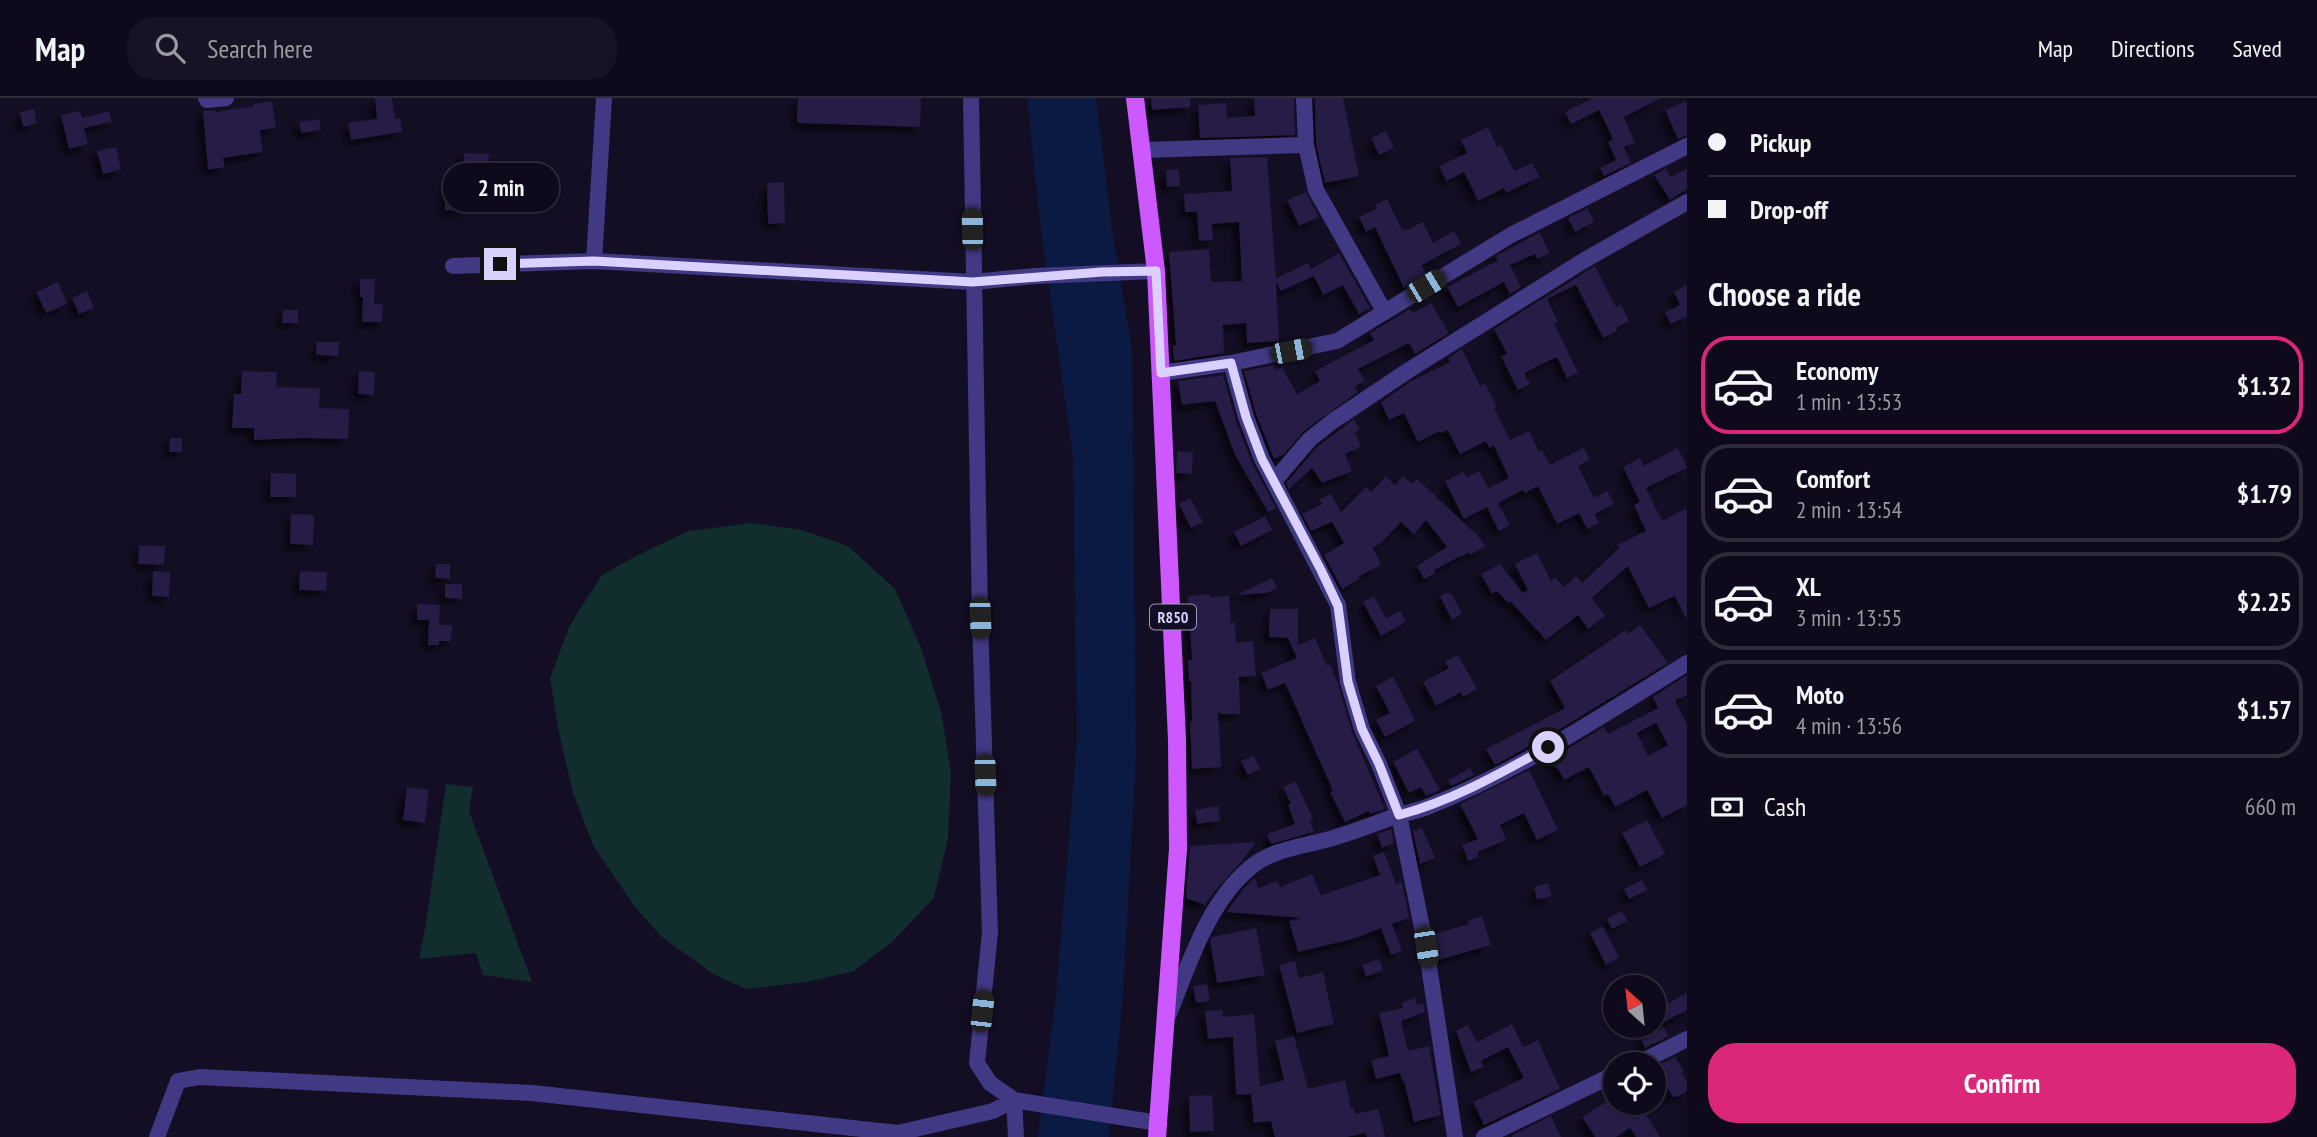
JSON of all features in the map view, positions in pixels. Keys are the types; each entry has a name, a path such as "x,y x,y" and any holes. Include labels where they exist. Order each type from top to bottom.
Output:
{"main road":[{"name":"R850","path":"1135,98 1156,271 1177,740 1178,849 1157,1130"}],"street":[{"path":"206,98 226,98"},
{"path":"594,261 604,98"},
{"path":"971,98 973,282 990,932 977,1063 990,1083 1019,1101 1132,1120 1157,1130"},
{"path":"1304,98 1306,145 1316,190 1384,311"},
{"path":"1142,149 1306,145"},
{"path":"1161,373 1231,363 1337,341 1511,235 1687,146"},
{"path":"1275,481 1310,439 1387,384 1572,267 1687,202"},
{"path":"453,266 594,261 973,282 1035,276 1156,271"},
{"path":"1231,363 1262,459 1338,606 1348,682 1362,729 1399,815 1426,947 1455,1137"},
{"path":"1166,1019 1192,956 1212,917 1226,894 1252,865 1269,856 1424,808 1502,773 1592,722 1687,663"},
{"path":"1661,1052 1687,1039"},
{"path":"157,1137 178,1081 200,1077 532,1093 898,1133 992,1111 1019,1101"},
{"path":"1484,1137 1603,1080"},
{"path":"1016,1137 1019,1101"}],"green space":[{"path":"752,523 802,530 848,546 895,589 921,648 941,712 951,772 948,838 934,898 892,942 854,971 807,982 746,989 713,974 662,937 635,907 594,847 573,793 550,678 570,625 602,575 689,531"},
{"path":"446,784 473,787 469,811 532,982 483,975 476,953 419,959"}],"water":[{"path":"1027,98 1096,98 1113,237 1132,350 1136,755 1123,994 1109,1137 1038,1137 1056,995 1077,739 1073,456 1041,231"}],"building":[{"path":"375,98 392,98 395,119 400,118 402,132 351,140 348,123 377,119"},
{"path":"798,98 921,98 920,127 797,123"},
{"path":"1151,98 1190,98 1190,107 1152,110"},
{"path":"1254,98 1294,98 1295,135 1200,138 1198,105 1226,103 1227,118 1255,116"},
{"path":"1315,98 1343,98 1359,176 1325,183 1316,144"},
{"path":"1593,98 1661,98 1624,117 1635,143 1624,147 1631,163 1604,176 1600,168 1616,160 1608,142 1613,139 1599,110 1571,124 1565,112"},
{"path":"272,101 276,128 260,130 263,152 223,158 225,167 208,170 203,111 215,112"},
{"path":"1687,101 1687,135 1678,139 1665,110"},
{"path":"34,109 37,123 23,127 20,112"},
{"path":"80,111 82,118 109,111 112,122 84,128 88,144 69,149 61,115"},
{"path":"319,119 321,130 301,133 299,122"},
{"path":"1488,127 1497,147 1501,145 1514,171 1532,163 1539,177 1506,193 1504,188 1478,201 1464,172 1446,181 1439,166 1467,153 1461,140"},
{"path":"1386,131 1394,148 1379,155 1371,138"},
{"path":"116,147 121,170 103,174 97,151"},
{"path":"464,153 489,154 488,166 464,166"},
{"path":"1267,157 1276,278 1308,263 1311,269 1339,253 1370,308 1359,314 1343,285 1323,295 1314,276 1281,291 1276,282 1279,341 1247,343 1246,323 1223,325 1224,353 1174,361 1173,345 1176,345 1169,252 1209,249 1211,282 1242,281 1239,222 1212,224 1213,240 1199,241 1197,212 1185,212 1184,194 1232,191 1230,158"},
{"path":"1666,168 1670,177 1687,169 1687,189 1670,200 1654,175"},
{"path":"1179,169 1180,186 1167,187 1166,170"},
{"path":"449,175 468,175 464,211 445,210"},
{"path":"784,182 785,223 768,224 767,183"},
{"path":"1306,192 1319,217 1299,226 1287,200"},
{"path":"1387,199 1402,230 1423,222 1433,243 1454,231 1461,244 1422,265 1426,274 1404,288 1375,227 1366,232 1359,217 1377,208 1375,205"},
{"path":"1588,208 1594,222 1575,232 1568,218"},
{"path":"1540,232 1549,253 1537,259 1535,254 1510,265 1521,287 1510,294 1504,282 1458,307 1447,287 1498,260 1496,256"},
{"path":"1595,266 1616,307 1621,305 1629,321 1603,338 1576,285 1547,299 1558,322 1554,323 1578,373 1567,378 1557,357 1524,373 1530,384 1518,390 1501,356 1507,354 1494,329"},
{"path":"360,279 375,279 374,304 383,304 382,322 362,322 363,297 360,297"},
{"path":"58,282 67,304 46,313 36,292"},
{"path":"1687,285 1687,319 1686,317 1671,324 1665,312 1680,305 1674,292"},
{"path":"87,291 94,308 79,314 72,298"},
{"path":"1431,303 1449,333 1415,354 1409,343 1358,369 1365,381 1355,386 1358,392 1304,431 1283,455 1274,459 1256,414 1244,371 1274,365 1276,370 1282,367 1297,394 1320,381 1315,371 1374,340 1370,333 1410,309 1413,313"},
{"path":"283,310 298,310 298,323 282,323"},
{"path":"317,342 339,342 338,356 316,355"},
{"path":"1462,349 1480,386 1485,383 1510,440 1529,431 1539,452 1542,450 1550,465 1584,448 1590,460 1578,466 1594,498 1607,491 1614,504 1595,514 1599,523 1587,529 1579,513 1557,524 1538,486 1525,493 1523,490 1498,503 1510,525 1499,531 1487,507 1464,519 1445,481 1464,472 1466,477 1479,471 1488,488 1509,478 1494,446 1489,448 1486,441 1460,454 1448,430 1418,442 1404,413 1389,420 1381,402 1411,381 1450,362 1448,358"},
{"path":"242,371 277,372 276,387 320,388 319,408 349,409 348,439 254,440 254,428 232,428 234,394 241,394"},
{"path":"359,371 375,372 374,395 358,394"},
{"path":"1223,375 1252,463 1276,508 1268,512 1235,455 1215,401 1182,405 1178,381"},
{"path":"1354,419 1360,430 1355,432 1361,447 1345,454 1352,471 1322,483 1312,468 1289,489 1286,483 1317,447"},
{"path":"170,438 182,438 182,452 169,452"},
{"path":"1678,448 1687,468 1646,488 1662,521 1687,508 1687,620 1675,596 1649,608 1628,566 1592,598 1605,616 1588,629 1578,615 1546,640 1510,601 1508,603 1497,591 1492,594 1481,574 1500,564 1523,593 1528,590 1515,564 1537,553 1551,581 1555,577 1564,587 1576,576 1582,583 1619,548 1617,545 1646,531 1634,505 1640,502 1623,467 1640,458 1643,466"},
{"path":"1177,451 1193,452 1192,474 1176,473"},
{"path":"271,473 296,474 296,497 270,497"},
{"path":"1386,476 1395,485 1403,476 1412,484 1417,479 1486,546 1434,570 1436,573 1424,579 1417,566 1447,547 1426,520 1414,534 1401,522 1373,548 1381,565 1342,589 1324,555 1344,543 1332,522 1311,531 1302,514 1322,504 1319,500 1331,494 1341,512 1366,487 1371,492"},
{"path":"1190,498 1203,522 1191,528 1179,504"},
{"path":"291,514 314,515 313,545 290,544"},
{"path":"1265,516 1272,530 1241,546 1234,532"},
{"path":"139,545 165,546 164,565 138,564"},
{"path":"436,564 450,564 450,579 435,578"},
{"path":"153,571 170,572 169,597 152,596"},
{"path":"300,571 327,572 326,591 299,590"},
{"path":"1272,578 1277,588 1267,593 1236,595"},
{"path":"445,584 462,584 462,599 445,598"},
{"path":"1451,593 1462,614 1452,620 1440,596"},
{"path":"1209,594 1210,597 1229,596 1236,643 1253,641 1256,676 1239,677 1240,714 1220,714 1218,710 1221,767 1192,769 1191,681 1189,682 1188,660 1192,660 1188,596"},
{"path":"1374,596 1386,618 1400,611 1406,622 1381,636 1363,602"},
{"path":"417,604 440,605 439,625 452,625 451,641 428,645 429,620 417,620"},
{"path":"1270,609 1298,609 1298,645 1315,638 1327,666 1330,664 1352,732 1385,809 1370,814 1369,811 1345,822 1285,683 1268,690 1261,673 1297,658 1288,638 1269,637"},
{"path":"1640,625 1668,663 1495,765 1486,749 1565,708 1550,681 1626,630 1628,634"},
{"path":"1458,655 1477,689 1463,697 1461,692 1436,706 1423,682 1449,668 1445,662"},
{"path":"1687,675 1687,695 1676,700 1676,703 1687,724 1687,805 1662,818 1647,790 1615,807 1608,794 1604,796 1589,767 1564,780 1550,759 1604,727 1608,734 1658,708 1653,697","holes":["1656,723 1668,745 1648,756 1637,733"]},
{"path":"1393,677 1415,721 1385,737 1376,720 1390,713 1376,686"},
{"path":"1417,749 1440,790 1426,796 1421,787 1409,793 1393,762"},
{"path":"1254,756 1260,769 1248,775 1241,761"},
{"path":"1470,768 1474,775 1451,786 1448,780"},
{"path":"1529,770 1558,830 1537,840 1524,813 1500,825 1506,840 1478,852 1479,857 1468,861 1462,845 1478,839 1460,804"},
{"path":"1296,782 1313,819 1310,820 1314,832 1271,844 1267,834 1295,824 1288,805 1291,804 1283,787"},
{"path":"407,787 429,790 425,823 403,820"},
{"path":"1218,806 1220,821 1197,824 1195,810"},
{"path":"1647,820 1665,854 1640,867 1622,833"},
{"path":"1422,828 1435,858 1420,864 1413,831"},
{"path":"1391,829 1394,843 1382,848 1377,834"},
{"path":"1256,842 1205,905 1186,898 1190,846"},
{"path":"1384,852 1396,884 1402,882 1409,918 1392,924 1402,951 1391,955 1381,928 1353,939 1298,952 1289,921 1301,918 1226,912 1255,878 1258,888 1278,881 1280,887 1312,874 1321,895 1380,875 1373,856"},
{"path":"1642,880 1647,890 1629,899 1624,889"},
{"path":"1548,883 1552,896 1537,900 1534,887"},
{"path":"1622,911 1627,921 1612,929 1607,919"},
{"path":"1482,916 1491,945 1439,960 1434,934 1469,924 1468,920"},
{"path":"1603,926 1619,958 1606,965 1590,933"},
{"path":"1256,928 1265,975 1217,983 1210,940 1212,937"},
{"path":"1379,959 1383,970 1366,977 1362,965"},
{"path":"1295,961 1299,978 1323,972 1334,1024 1297,1033 1279,965"},
{"path":"1207,984 1210,1001 1196,1003 1193,986"},
{"path":"1687,993 1687,1010 1666,1021 1666,1004"},
{"path":"1415,998 1417,1005 1424,1003 1425,1012 1401,1021 1408,1051 1429,1046 1441,1115 1414,1122 1400,1073 1376,1079 1371,1060 1389,1056 1379,1013 1403,1008 1401,1003"},
{"path":"1223,1010 1223,1017 1254,1014 1260,1086 1284,1080 1275,1041 1294,1036 1308,1089 1345,1080 1351,1108 1354,1108 1355,1114 1378,1109 1385,1137 1367,1137 1366,1133 1347,1137 1275,1137 1271,1121 1254,1123 1251,1094 1236,1095 1233,1037 1208,1039 1205,1011"},
{"path":"1512,1024 1523,1047 1538,1040 1560,1089 1484,1125 1473,1102 1524,1078 1508,1047 1481,1061 1484,1067 1471,1072 1456,1031 1468,1025 1477,1042"},
{"path":"1646,1038 1665,1038 1645,1048 1642,1041"},
{"path":"1675,1057 1684,1071 1681,1072 1687,1082 1687,1091 1677,1097 1673,1097 1666,1085 1666,1062"},
{"path":"1212,1095 1214,1131 1190,1132 1189,1096"},
{"path":"1603,1104 1603,1115 1646,1115 1660,1137 1636,1137 1630,1128 1616,1137 1595,1137 1582,1117"},
{"path":"1551,1116 1561,1137 1512,1137 1512,1135"}],"route":[{"path":"500,264 594,261 973,282 1035,276 1156,271 1161,373 1231,363 1246,417 1262,459 1338,606 1348,682 1362,729 1399,815 1424,808 1502,773 1548,747"}]}
